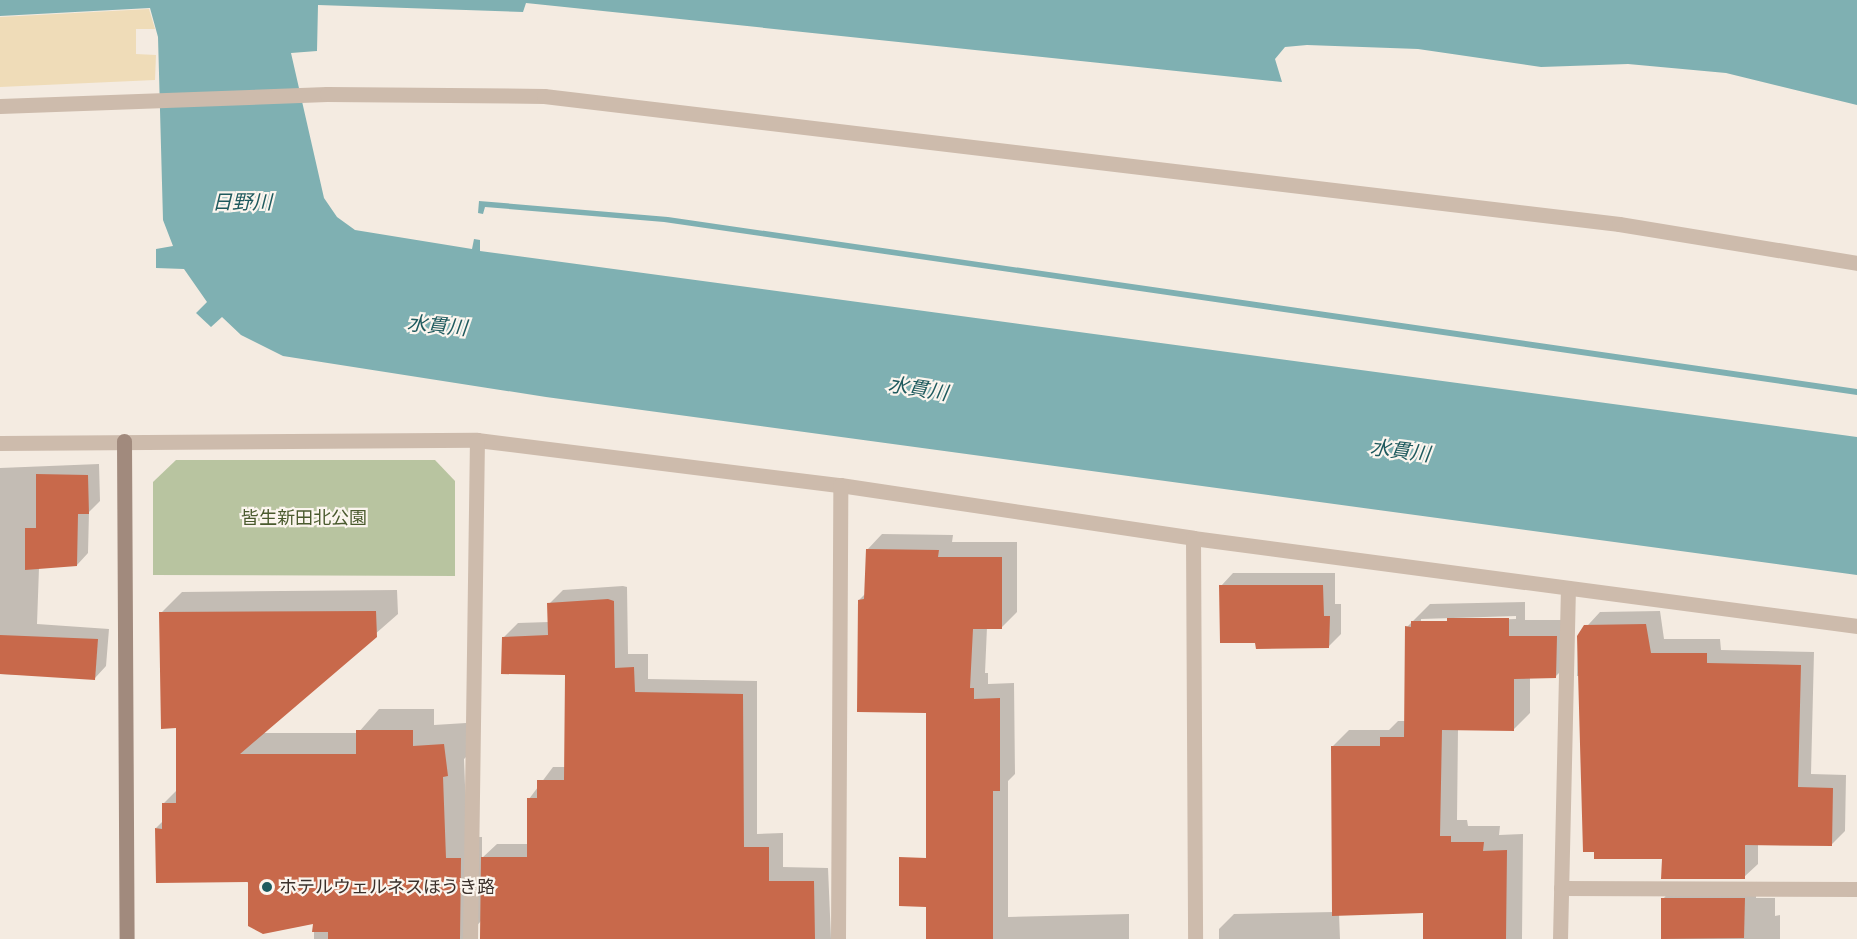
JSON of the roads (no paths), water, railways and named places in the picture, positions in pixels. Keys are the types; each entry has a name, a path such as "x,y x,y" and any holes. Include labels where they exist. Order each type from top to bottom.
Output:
{"street":[{"path":"0,106 327,94 544,96 1619,224 1857,263"},
{"path":"470,939 477,440"},
{"path":"0,443 477,440 840,486 1193,538 1857,626"},
{"path":"124,441 128,939"},
{"path":"838,939 840,486"},
{"path":"1193,538 1195,939"},
{"path":"1560,939 1568,588"},
{"path":"1561,888 1857,888"}],"water":[{"path":"0,0 1857,0 1857,105 1726,73 1628,64 1541,67 1418,49 1307,45 1285,47 1275,59 1282,82 526,3 523,12 318,5 317,51 291,53 324,198 337,217 355,230 472,249 474,239 480,240 480,251 1857,437 1857,575 546,397 283,356 241,335 222,317 211,327 196,313 207,302 184,269 156,268 156,249 173,246 163,220 158,37 150,8 0,16"},
{"path":"479,201 668,217 1857,389 1857,395 664,222 485,207 483,214 478,213"}],"place":[{"name":"ホテルウェルネスほうき路","path":"267,887"}],"water label":[{"name":"日野川","path":"242,202"},
{"name":"水貫川","path":"437,326"},
{"name":"水貫川","path":"918,389"},
{"name":"水貫川","path":"1400,451"}],"park label":[{"name":"皆生新田北公園","path":"304,518"}]}
